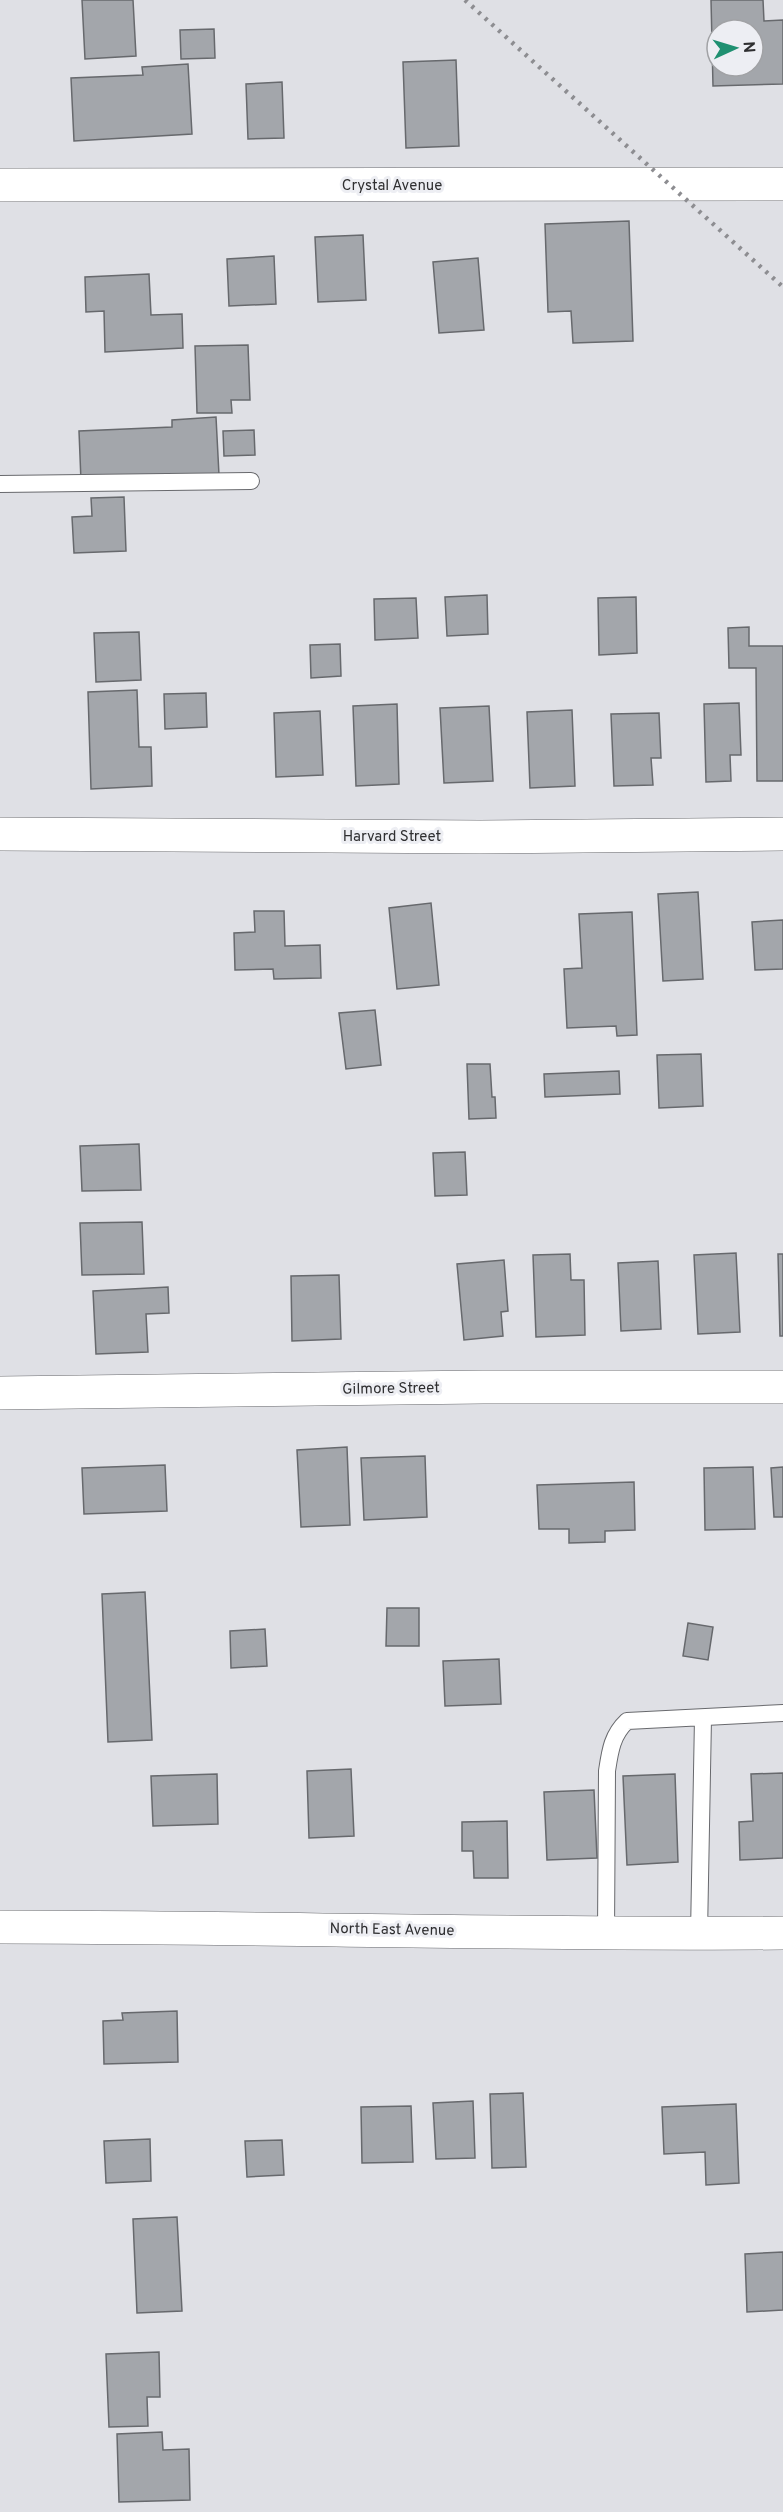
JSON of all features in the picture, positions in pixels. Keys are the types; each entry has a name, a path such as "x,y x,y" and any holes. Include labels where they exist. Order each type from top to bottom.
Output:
{"street":[{"name":"Crystal Avenue","path":"0,185 783,184"},
{"name":"Harvard Street","path":"0,834 480,837 783,834"},
{"name":"Gilmore Street","path":"0,1393 483,1387 783,1388"},
{"name":"North East Avenue","path":"0,1927 241,1927 606,1935 783,1934"}],"lane":[{"path":"0,484 251,481"},
{"path":"606,1935 607,1771 610,1746 617,1730 627,1721 783,1713"},
{"path":"699,1934 703,1718"}],"building":[{"path":"82,0 133,0 136,56 85,59"},
{"path":"711,0 763,0 764,18 711,18"},
{"path":"783,20 783,84 713,86 713,78 765,78 765,21"},
{"path":"214,29 215,58 181,59 180,30"},
{"path":"456,60 459,146 406,148 403,62"},
{"path":"188,64 192,134 74,141 71,78 143,75 142,67"},
{"path":"282,82 284,138 248,139 246,84"},
{"path":"629,221 633,341 573,343 571,311 548,312 545,224"},
{"path":"363,235 366,300 318,302 315,237"},
{"path":"274,256 276,304 229,306 227,259"},
{"path":"478,258 484,330 439,333 433,262"},
{"path":"149,274 151,315 182,314 183,348 105,352 104,311 86,312 85,277"},
{"path":"248,345 250,400 231,400 232,413 197,413 195,346"},
{"path":"216,417 219,475 81,481 79,431 172,427 172,420"},
{"path":"254,430 255,455 224,456 223,431"},
{"path":"124,497 126,551 74,553 72,517 92,516 91,498"},
{"path":"487,595 488,634 447,636 445,597"},
{"path":"636,597 637,653 599,655 598,598"},
{"path":"416,598 418,638 375,640 374,599"},
{"path":"749,627 749,646 783,646 783,781 757,781 756,668 729,668 728,628"},
{"path":"139,632 141,680 96,682 94,633"},
{"path":"340,644 341,676 311,678 310,645"},
{"path":"137,690 139,747 151,747 152,786 91,789 88,692"},
{"path":"206,693 207,727 165,729 164,694"},
{"path":"739,703 741,755 730,755 731,781 706,782 704,704"},
{"path":"397,704 399,784 356,786 353,706"},
{"path":"489,706 493,781 444,783 440,708"},
{"path":"572,710 575,786 530,788 527,712"},
{"path":"320,711 323,775 276,777 274,713"},
{"path":"659,713 661,758 651,758 653,785 614,786 611,714"},
{"path":"698,892 703,979 663,981 658,894"},
{"path":"431,903 439,985 397,989 389,908"},
{"path":"254,911 284,911 285,946 320,945 321,978 274,979 273,969 235,970 234,933 255,932"},
{"path":"632,912 637,1035 617,1036 616,1026 567,1028 564,969 582,968 579,914"},
{"path":"783,920 783,969 755,970 752,922"},
{"path":"375,1010 381,1065 346,1069 339,1013"},
{"path":"701,1054 703,1106 659,1108 657,1055"},
{"path":"467,1064 490,1064 496,1118 469,1119"},
{"path":"619,1071 620,1094 545,1097 544,1074"},
{"path":"139,1144 141,1190 82,1191 80,1146"},
{"path":"465,1152 467,1195 435,1196 433,1153"},
{"path":"142,1222 144,1274 82,1275 80,1223"},
{"path":"736,1253 740,1332 698,1334 694,1255"},
{"path":"570,1254 571,1280 584,1280 585,1335 536,1337 533,1255"},
{"path":"778,1254 783,1254 783,1336 780,1336"},
{"path":"504,1260 508,1311 501,1312 503,1336 464,1340 457,1264"},
{"path":"658,1261 661,1329 621,1331 618,1263"},
{"path":"339,1275 341,1339 292,1341 291,1276"},
{"path":"168,1287 169,1313 146,1314 148,1352 96,1354 93,1291"},
{"path":"347,1447 350,1525 301,1527 297,1450"},
{"path":"425,1456 427,1517 364,1520 361,1458"},
{"path":"165,1465 167,1511 84,1514 82,1468"},
{"path":"753,1467 755,1529 705,1530 704,1468"},
{"path":"783,1467 783,1517 774,1517 771,1468"},
{"path":"634,1482 635,1530 605,1531 605,1542 569,1543 569,1529 539,1529 537,1485"},
{"path":"145,1592 152,1740 108,1742 102,1594"},
{"path":"387,1608 419,1608 419,1646 386,1646"},
{"path":"688,1623 713,1627 708,1660 683,1656"},
{"path":"265,1629 267,1666 231,1668 230,1631"},
{"path":"499,1659 501,1704 445,1706 443,1661"},
{"path":"351,1769 354,1836 309,1838 307,1771"},
{"path":"783,1773 783,1858 740,1860 739,1822 753,1821 751,1774"},
{"path":"217,1774 218,1824 153,1826 151,1776"},
{"path":"675,1774 678,1862 627,1865 623,1776"},
{"path":"594,1790 597,1858 547,1860 544,1792"},
{"path":"507,1821 508,1878 474,1878 473,1851 462,1851 462,1822"},
{"path":"177,2011 178,2062 104,2064 103,2021 123,2020 122,2013"},
{"path":"523,2093 526,2167 492,2168 490,2094"},
{"path":"473,2101 475,2158 436,2159 433,2103"},
{"path":"736,2104 739,2183 706,2185 705,2152 664,2154 662,2107"},
{"path":"411,2106 413,2162 362,2163 361,2107"},
{"path":"150,2139 151,2181 106,2183 104,2141"},
{"path":"282,2140 284,2175 247,2177 245,2141"},
{"path":"177,2217 182,2311 137,2313 133,2219"},
{"path":"783,2252 783,2310 747,2312 745,2254"},
{"path":"159,2352 160,2397 147,2397 148,2426 109,2427 106,2354"},
{"path":"162,2432 163,2450 189,2449 190,2500 119,2502 117,2434"}],"railway":[{"path":"465,0 783,287"}]}
